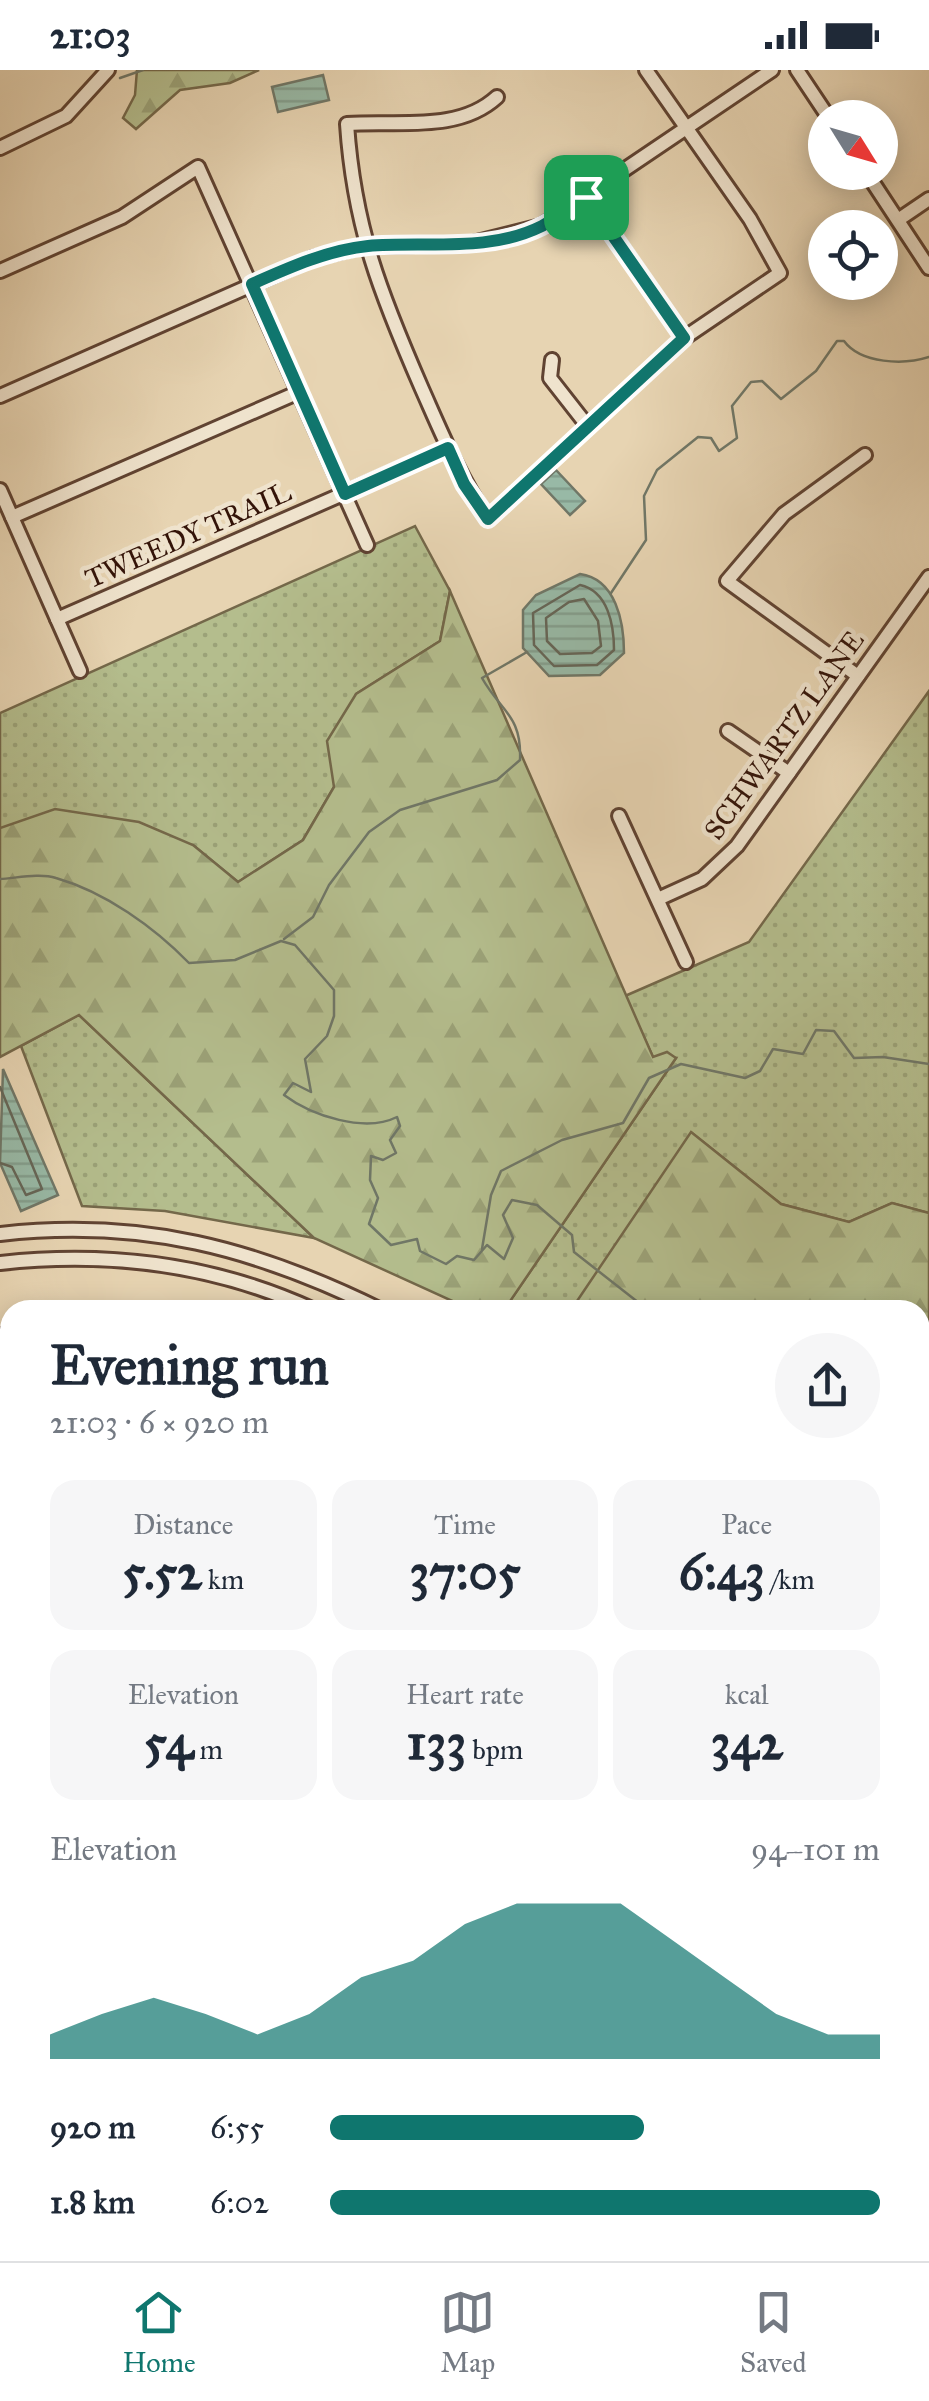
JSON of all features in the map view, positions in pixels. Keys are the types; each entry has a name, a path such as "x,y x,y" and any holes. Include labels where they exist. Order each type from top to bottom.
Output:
{"street":[{"path":"0,148 66,116 108,70"},
{"path":"498,97 478,115 452,120 347,124 364,246 464,484 488,519 586,424 684,338 780,273 750,219 646,70"},
{"path":"0,396 313,258 364,246 469,244 508,238 542,226 772,70"},
{"path":"797,70 817,100"},
{"path":"0,271 122,217 198,168 367,546"},
{"path":"586,197 684,338"},
{"path":"929,199 898,220 929,268"},
{"path":"552,360 550,378 586,424"},
{"path":"12,517 298,392"},
{"name":"TWEEDY TRAIL","path":"57,620 448,448"},
{"path":"858,676 727,581 784,514 865,455"},
{"path":"0,490 80,671"},
{"name":"SCHWARTZ LANE","path":"658,898 702,879 726,860 929,577"},
{"path":"728,731 789,773"},
{"path":"619,816 686,962"},
{"path":"0,1234 82,1228 198,1241 292,1268 361,1300"},
{"path":"0,1263 82,1258 137,1260 239,1281 288,1300"}],"green space":[{"path":"137,70 259,70 230,83 180,90 136,129 123,118 135,95"},
{"path":"415,526 450,591 440,641 356,694 334,787 303,840 238,882 193,845 0,828 0,713"},
{"path":"450,591 653,1057 667,1052 676,1058 511,1300 450,1300 314,1238 79,1015 0,1057 0,828 55,809 139,822 193,845 238,882 303,840 334,787 327,741 356,694 440,641"},
{"path":"929,691 929,1213 892,1203 849,1222 781,1204 692,1133 579,1300 511,1300 676,1058 653,1057 625,996 749,942"},
{"path":"79,1015 314,1238 165,1211 82,1206 21,1046"},
{"path":"691,1132 781,1204 849,1222 892,1203 929,1213 929,1300 578,1300"}],"water":[{"path":"323,75 329,100 278,112 272,87"},
{"path":"556,470 585,501 570,515 541,484"},
{"path":"580,574 602,584 610,593 620,616 624,653 600,675 549,676 523,648 523,610 536,595"},
{"path":"3,1069 58,1195 21,1211 0,1163"}],"waterway":[{"path":"120,78 143,70"},
{"path":"611,593 646,540 644,496 657,470 698,437 711,438 719,451 737,438 732,406 751,382 762,381 781,399 816,371 837,341 884,361 929,357"},
{"path":"284,939 313,917 329,885 369,832 400,810 497,780 520,760 514,723 482,678 527,652"},
{"path":"0,879 50,877 93,892 144,924 189,963 235,960 281,941 295,945 334,990 334,1016 327,1036 305,1059 311,1092 293,1083 284,1095 309,1110 339,1120 370,1123 397,1117 400,1126 390,1140 396,1153 383,1160 371,1156 370,1180 378,1198 369,1224 391,1245 417,1239 420,1251 446,1264 457,1256 474,1260 487,1245 504,1259 513,1238 503,1215 512,1200 537,1205 572,1235 574,1252 635,1300"},
{"path":"482,1249 491,1195 501,1171 562,1140 623,1123 649,1078 681,1064 745,1078 760,1071 773,1049 803,1054 816,1030 834,1031 854,1058 883,1057 929,1064"}],"route":[{"path":"586,197 684,338 598,412 488,519 464,484 448,448 345,494 252,284 313,258 364,246 469,244 508,238 542,226 586,197"}]}
